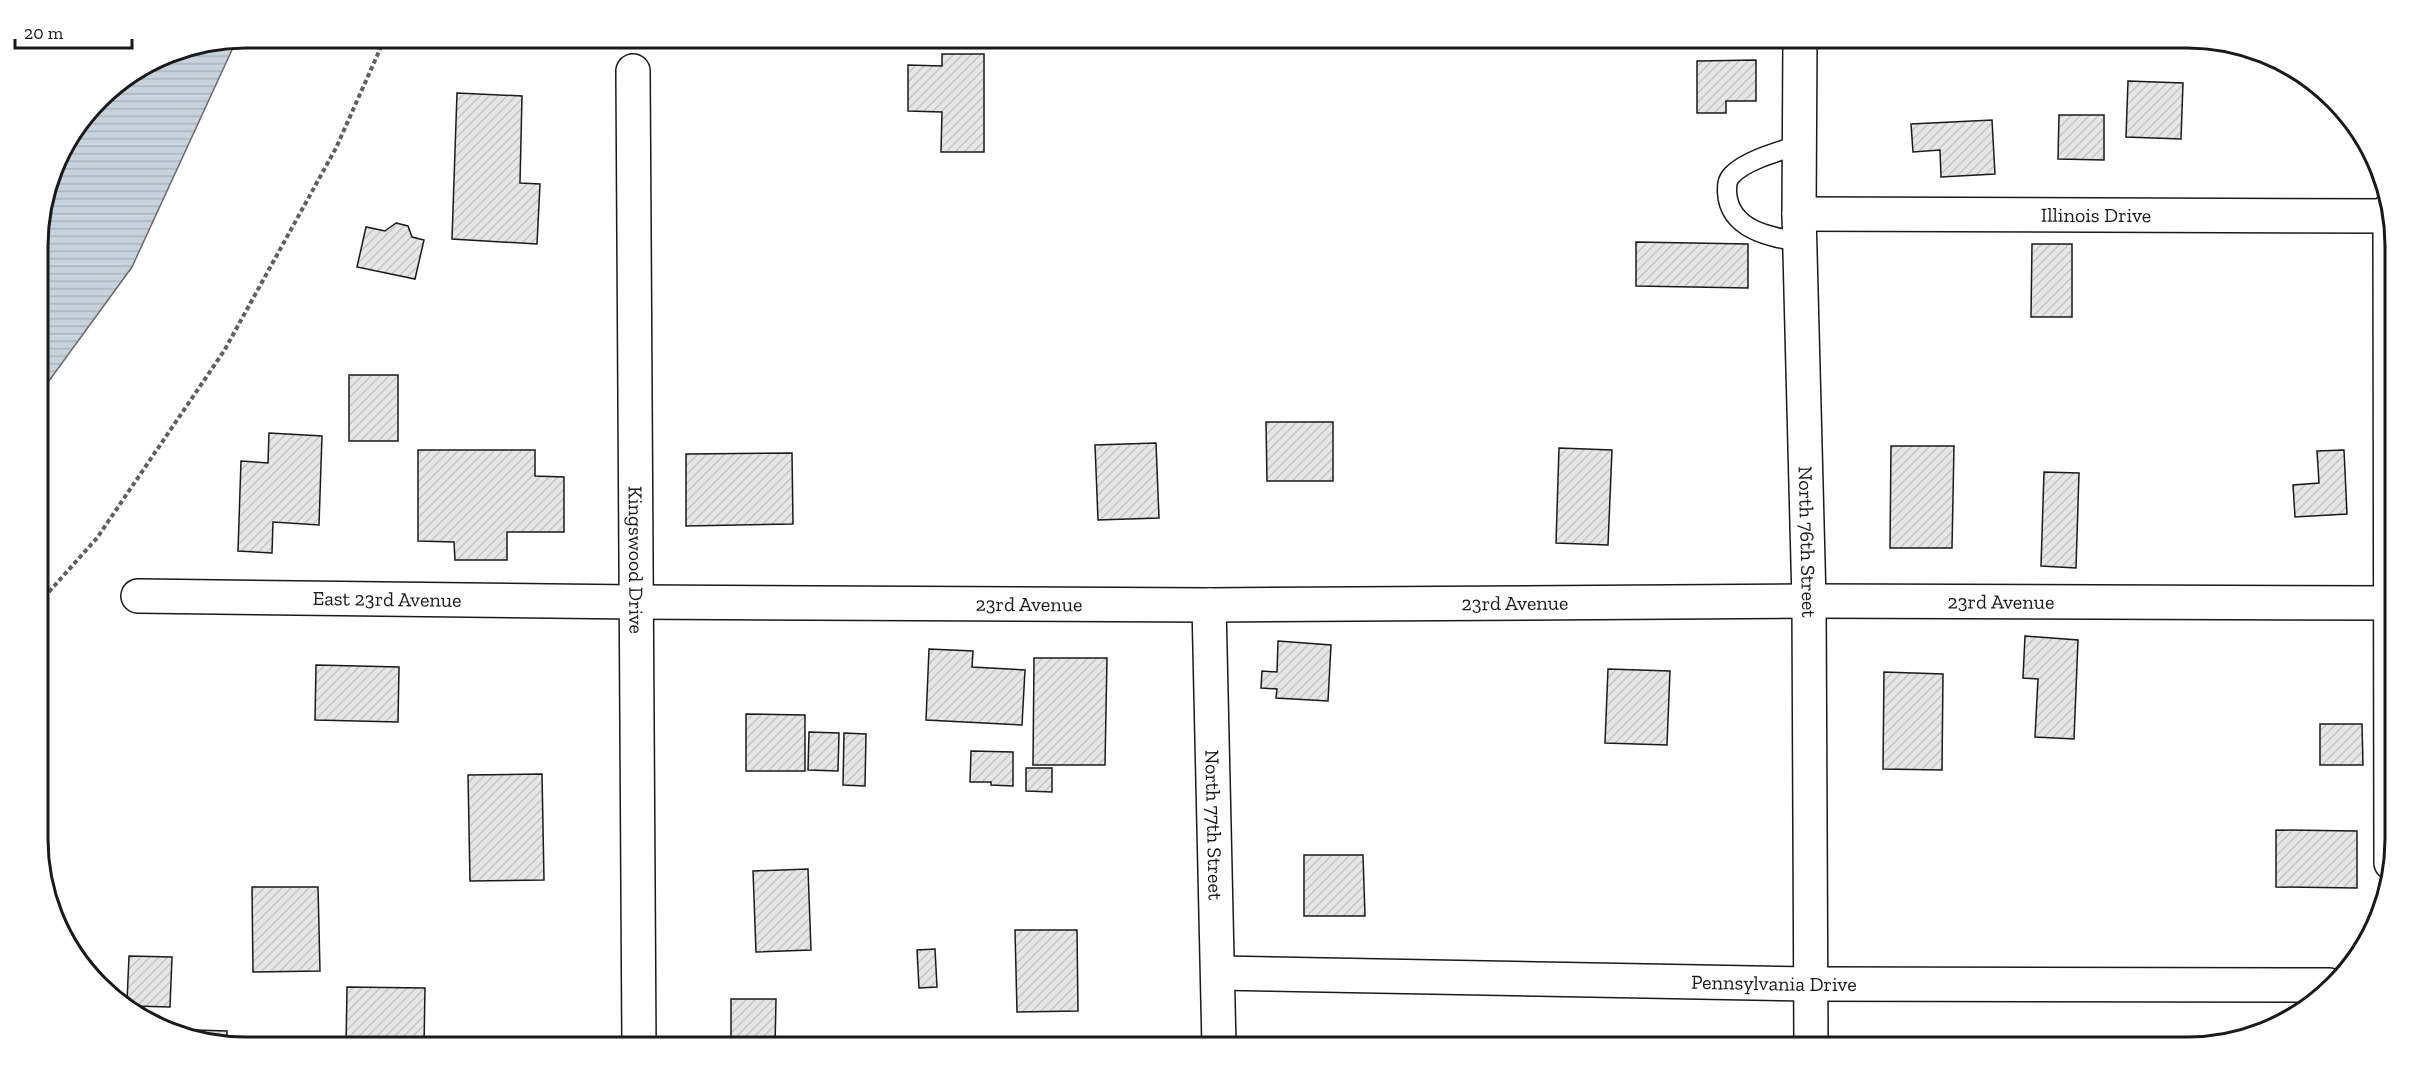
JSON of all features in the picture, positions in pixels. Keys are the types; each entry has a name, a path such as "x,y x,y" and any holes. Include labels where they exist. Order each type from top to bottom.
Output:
{"street":[{"name":"North 76th Street","path":"1800,48 1800,228 1809,601 1811,1037"},
{"name":"Kingswood Drive","path":"633,71 639,1037"},
{"name":"Illinois Drive","path":"1800,228 2382,213"},
{"name":"East 23rd Avenue","path":"138,596 635,602"},
{"name":"23rd Avenue","path":"635,602 2385,603"},
{"name":"North 77th Street","path":"1209,604 1220,1037"},
{"name":"Pennsylvania Drive","path":"1218,973 1811,984 2320,985"}],"lane":[{"path":"1799,145 1775,152 1749,165 1732,174 1727,182 1728,196 1734,214 1745,226 1778,238 1800,228"}],"path":[{"path":"48,593 97,538 224,351 336,148 381,48"}],"shaded area":[{"path":"232,49 132,267 48,382 48,233 55,195 68,158 89,125 125,89 182,58"}],"building":[{"path":"942,54 984,54 984,152 941,152 942,112 908,111 908,65 942,66"},
{"path":"1756,60 1756,101 1726,101 1726,113 1697,113 1697,61"},
{"path":"2128,81 2183,83 2181,139 2126,137"},
{"path":"457,93 522,96 520,183 540,184 537,244 452,239"},
{"path":"2059,115 2104,115 2104,160 2058,159"},
{"path":"1992,120 1995,174 1941,177 1940,150 1913,152 1911,124"},
{"path":"396,223 408,226 412,237 424,240 415,279 357,267 366,227 385,231"},
{"path":"1636,242 1748,244 1748,288 1636,286"},
{"path":"2032,244 2072,244 2072,317 2031,317"},
{"path":"349,375 398,375 398,441 349,441"},
{"path":"1266,422 1333,422 1333,481 1267,481"},
{"path":"269,433 322,436 319,525 273,522 272,553 238,551 241,461 268,463"},
{"path":"1156,443 1159,518 1098,520 1095,445"},
{"path":"1891,446 1954,446 1952,548 1890,548"},
{"path":"1559,448 1612,450 1608,545 1556,543"},
{"path":"418,450 535,450 535,476 564,477 564,532 507,532 507,560 455,560 454,542 418,541"},
{"path":"2344,450 2347,514 2295,517 2293,485 2319,483 2317,451"},
{"path":"792,453 793,524 686,526 686,454"},
{"path":"2044,472 2079,473 2076,568 2041,566"},
{"path":"2025,636 2078,640 2074,739 2035,737 2038,679 2023,678"},
{"path":"1278,641 1331,645 1328,701 1276,698 1277,689 1261,688 1262,671 1277,672"},
{"path":"929,649 973,651 972,667 1025,670 1022,725 926,720"},
{"path":"1034,658 1107,658 1105,765 1033,765"},
{"path":"316,665 399,667 398,722 315,720"},
{"path":"1608,669 1670,671 1667,745 1605,743"},
{"path":"1884,672 1943,674 1942,770 1883,769"},
{"path":"746,714 805,715 805,771 746,771"},
{"path":"2320,724 2362,724 2363,765 2320,765"},
{"path":"809,732 839,733 838,771 808,770"},
{"path":"844,733 866,734 865,786 843,785"},
{"path":"971,751 1013,752 1013,786 991,785 991,782 970,782"},
{"path":"1026,768 1052,768 1052,792 1026,791"},
{"path":"542,774 544,880 470,881 468,775"},
{"path":"2276,830 2357,831 2357,888 2276,887"},
{"path":"1304,855 1363,855 1365,916 1304,916"},
{"path":"808,869 811,950 756,952 753,871"},
{"path":"252,887 318,887 320,971 253,972"},
{"path":"1015,930 1077,930 1078,1011 1017,1012"},
{"path":"935,949 937,987 919,988 917,950"},
{"path":"129,956 172,957 170,1007 141,1006 127,997"},
{"path":"347,987 425,988 424,1037 346,1037"},
{"path":"731,999 776,999 775,1037 731,1037"},
{"path":"195,1030 227,1031 227,1036"}]}
